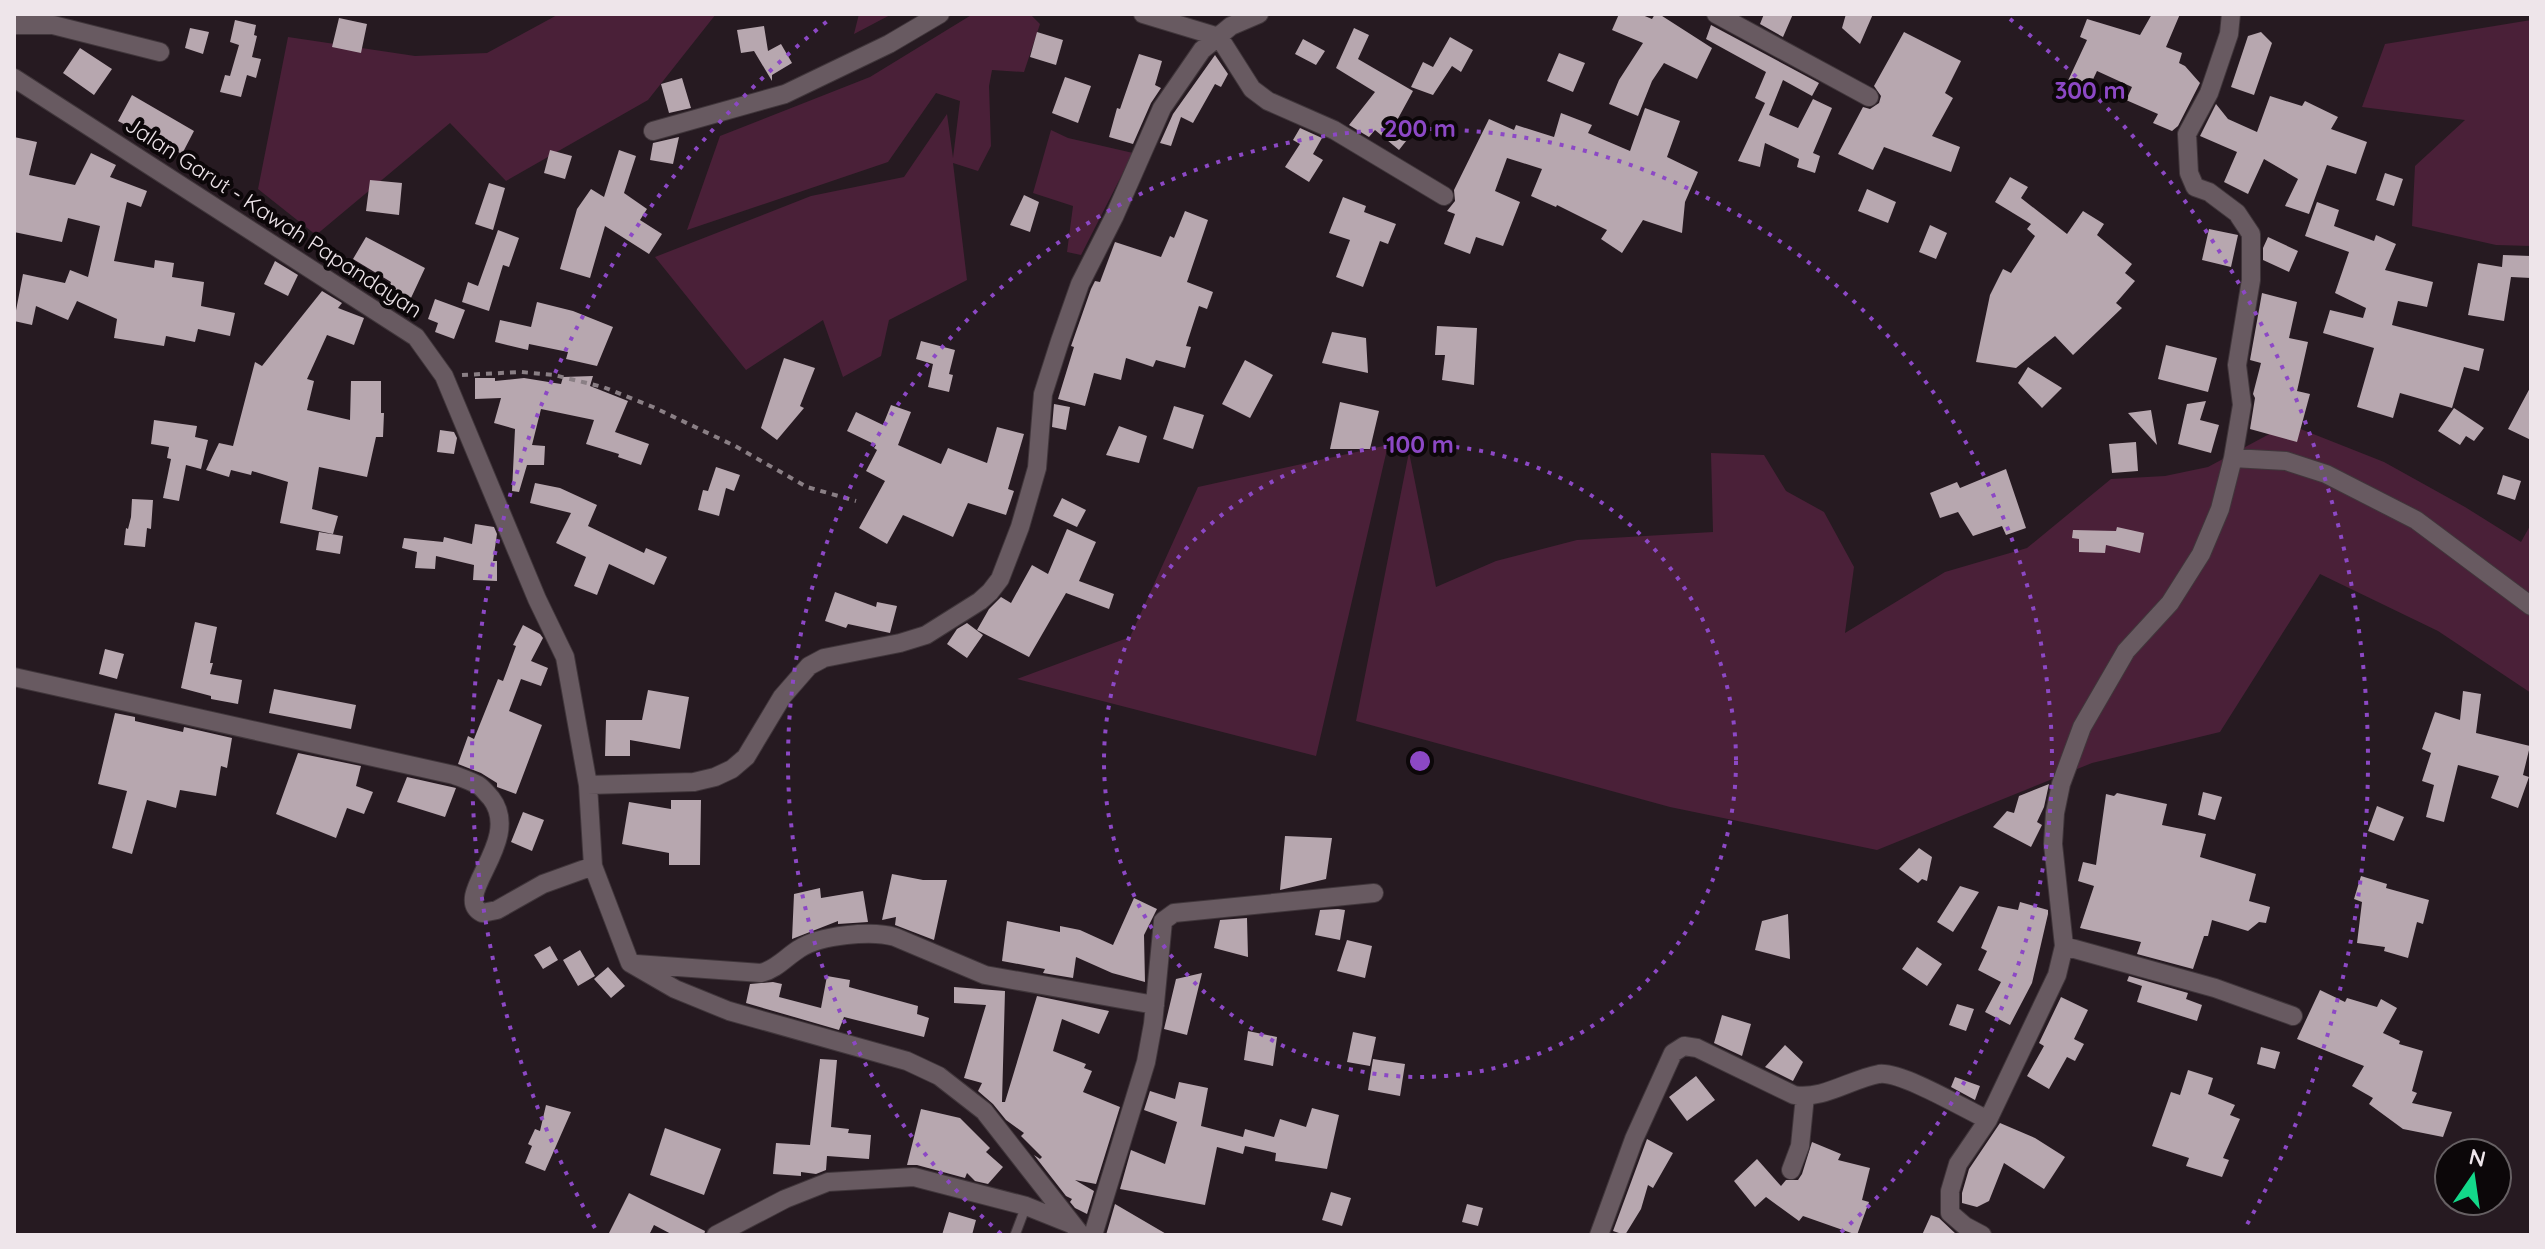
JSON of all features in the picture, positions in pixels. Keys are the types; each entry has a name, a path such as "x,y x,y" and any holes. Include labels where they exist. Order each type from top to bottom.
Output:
{"street":[{"path":"653,131 785,94 889,44 940,14"},
{"path":"1143,14 1219,37 1252,89 1268,101 1334,130 1444,196"},
{"path":"588,785 694,782 732,769 746,757 782,697 809,666 824,658 926,635 990,592 1000,579 1020,527 1037,468 1043,394 1080,284 1121,203 1162,108 1202,50 1231,26 1259,14"},
{"path":"1716,14 1869,97"},
{"path":"1982,1235 1950,1213 1950,1191 1958,1164 1988,1120 2057,975 2064,946 2053,844 2061,784 2082,727 2126,651 2170,603 2201,554 2220,509 2233,458 2242,405 2237,365 2251,280 2251,234 2237,213 2209,192 2195,187 2189,173 2187,134 2209,93 2229,34 2231,14"},
{"path":"14,25 53,25 160,52"},
{"name":"Jalan Garut - Kawah Papandayan","path":"14,78 416,337 444,376 537,599 565,657 588,785 593,866 630,963"},
{"path":"2233,458 2299,464 2339,480 2416,520 2531,606"},
{"path":"14,677 454,775 480,786 494,802 501,820 499,839 474,893 473,903 476,910 482,913 497,910 543,884 593,866"},
{"path":"1093,1235 1146,1062 1163,921 1167,916 1374,893"},
{"path":"630,963 761,973 813,942 879,933 985,975 1155,1005"},
{"path":"2064,946 2203,984 2293,1016"},
{"path":"630,963 675,989 729,1011 907,1061 939,1076 984,1111 1078,1230"},
{"path":"1599,1235 1634,1139 1673,1053 1684,1046 1697,1048 1787,1092 1805,1096 1887,1074 1988,1120"},
{"path":"1791,1170 1800,1146 1805,1096"},
{"path":"716,1235 737,1229 785,1199 828,1182 914,1177 1026,1206 1078,1230"}],"lane":[{"path":"1015,1235 1026,1206"}],"path":[{"path":"444,376 521,372 554,375 603,387 735,446 807,487 856,501"}],"shaded area":[{"path":"559,14 716,14 648,100 506,181 450,123 316,235 258,189 288,37 415,56 487,53"},
{"path":"859,14 892,14 854,34"},
{"path":"973,14 1030,14 1040,24 1024,72 992,70 989,86 991,146 978,171 953,163 967,280 889,320 881,356 843,377 823,320 746,370 655,257 811,196 904,177 947,114 953,158 960,101 936,93 888,162 687,230 720,136 870,77"},
{"path":"2531,20 2531,246 2496,245 2412,226 2415,166 2465,120 2362,107 2385,44"},
{"path":"1051,130 1068,138 1133,153 1081,255 1067,252 1073,206 1033,193"},
{"path":"2288,424 2384,462 2521,542 2531,524 2531,693 2438,631 2320,574 2220,732 2092,763 1877,850 1670,807 1356,721 1409,452 1436,587 1496,561 1577,540 1713,532 1711,453 1764,455 1786,491 1824,512 1854,567 1845,633 1945,572 2027,548 2111,479 2165,476 2208,467"},
{"path":"1388,445 1316,756 1017,679 1130,637 1198,487"}],"building":[{"path":"1619,14 1640,14 1652,19 1659,14 1712,48 1697,79 1664,63 1652,81 1638,116 1609,104 1619,80 1643,43 1612,30"},
{"path":"1764,14 1793,14 1783,37 1760,24"},
{"path":"1846,14 1873,14 1860,44 1842,28"},
{"path":"2152,14 2180,14 2166,47 2182,53 2179,63 2200,83 2178,126 2172,131 2153,123 2158,114 2126,100 2132,87 2097,71 2086,94 2066,85 2087,40 2080,37 2087,19 2140,35"},
{"path":"339,18 367,24 361,53 332,47"},
{"path":"235,20 256,25 252,57 261,59 256,78 247,75 241,97 220,92 225,75 230,76 239,45 230,42"},
{"path":"1711,25 1819,83 1812,96 1783,80 1769,115 1798,128 1813,99 1832,108 1813,153 1820,156 1815,173 1797,167 1799,159 1765,143 1760,167 1738,161 1765,103 1755,98 1766,72 1706,39"},
{"path":"764,26 768,51 781,44 792,63 772,75 772,81 754,51 741,53 737,30"},
{"path":"190,28 209,32 203,54 185,48"},
{"path":"1354,28 1369,35 1358,59 1413,91 1395,124 1410,136 1399,150 1375,130 1369,137 1349,125 1375,92 1336,68"},
{"path":"1037,32 1063,40 1056,65 1030,57"},
{"path":"1904,32 1961,61 1945,93 1953,98 1932,136 1960,147 1951,172 1884,147 1873,170 1838,154 1863,107 1870,109 1879,103 1881,96 1874,86"},
{"path":"2261,32 2272,43 2254,95 2231,87 2248,36"},
{"path":"1450,37 1473,50 1461,72 1452,66 1433,95 1411,87 1423,62 1433,67"},
{"path":"1303,39 1325,51 1316,65 1295,54"},
{"path":"80,48 112,69 94,95 63,73"},
{"path":"1559,53 1585,63 1573,92 1547,81"},
{"path":"1139,54 1162,61 1155,85 1161,88 1133,144 1109,137"},
{"path":"1215,55 1228,74 1221,87 1215,84 1193,123 1181,117 1171,146 1160,143 1173,114"},
{"path":"1065,77 1091,86 1078,123 1052,113"},
{"path":"682,78 691,108 669,113 661,84"},
{"path":"132,95 194,131 182,154 118,121"},
{"path":"2270,96 2302,106 2305,101 2338,117 2331,129 2367,142 2356,174 2327,165 2309,214 2285,206 2298,179 2264,159 2248,194 2224,182 2237,152 2200,136 2216,104 2228,119 2257,132"},
{"path":"1645,108 1680,121 1667,157 1698,172 1685,202 1682,233 1643,220 1622,253 1601,239 1607,230 1557,205 1531,196 1542,169 1507,158 1495,191 1520,202 1503,246 1476,237 1470,254 1444,244 1455,214 1447,211 1455,201 1454,190 1489,119 1514,130 1516,125 1554,137 1561,113 1592,125 1588,133 1630,151"},
{"path":"1300,128 1322,138 1313,154 1323,160 1309,182 1285,167 1300,144 1293,140"},
{"path":"14,137 37,142 29,175 75,185 91,153 116,165 110,177 147,191 141,207 127,202 114,261 154,268 155,260 174,263 172,277 204,282 201,306 235,313 230,336 198,329 195,342 166,336 164,346 114,338 117,319 77,301 68,320 36,306 32,325 14,321 23,274 65,283 70,270 88,277 100,226 68,218 62,242 14,232"},
{"path":"679,137 673,164 650,160 653,143"},
{"path":"550,150 572,156 565,179 544,173"},
{"path":"619,150 636,156 624,193 647,209 640,220 662,234 649,254 605,226 590,278 560,269 577,209 591,189 604,197"},
{"path":"2385,173 2403,179 2394,206 2376,200"},
{"path":"2010,177 2028,187 2021,198 2067,234 2083,211 2104,224 2097,235 2132,264 2125,273 2135,281 2116,303 2122,308 2073,355 2055,336 2016,368 1976,362 1990,295 2003,269 2011,273 2035,236 2027,229 2031,224 1995,202"},
{"path":"370,180 402,183 399,215 366,211"},
{"path":"489,183 505,188 493,230 475,224"},
{"path":"1867,189 1896,202 1888,223 1858,211"},
{"path":"1024,195 1039,202 1030,232 1010,225"},
{"path":"1343,197 1366,206 1364,212 1396,224 1388,244 1380,241 1363,287 1336,277 1350,240 1329,233"},
{"path":"2317,202 2339,210 2334,226 2374,241 2376,235 2396,244 2385,270 2433,282 2427,307 2398,301 2392,325 2484,349 2479,371 2464,367 2452,408 2400,393 2393,418 2357,407 2374,348 2323,333 2330,310 2363,318 2366,308 2335,293 2349,252 2305,236"},
{"path":"1185,211 1208,220 1187,282 1213,292 1207,309 1199,306 1186,346 1191,347 1185,368 1156,360 1153,367 1126,358 1121,380 1094,373 1085,406 1058,399 1074,347 1071,346 1091,289 1095,281 1100,282 1115,242 1161,257 1170,236 1174,238"},
{"path":"1930,225 1947,233 1936,259 1919,252"},
{"path":"2209,229 2238,235 2231,267 2202,260"},
{"path":"498,230 519,238 509,267 503,265 489,311 462,302 468,282 478,286"},
{"path":"366,237 425,268 411,298 389,288 391,282 353,259"},
{"path":"2268,237 2298,251 2289,272 2263,260 2263,248"},
{"path":"2503,255 2531,256 2531,278 2511,277 2504,321 2468,315 2478,263 2502,267"},
{"path":"275,261 298,275 288,296 264,284"},
{"path":"322,291 342,303 338,308 364,318 354,345 327,335 307,379 314,381 307,410 350,420 351,381 381,381 381,413 384,413 383,437 376,437 367,477 319,467 312,509 338,516 333,534 280,523 288,482 252,471 251,475 231,470 229,477 206,470 219,443 233,446 255,362 262,366"},
{"path":"2262,293 2297,302 2289,338 2308,342 2297,391 2310,394 2297,442 2250,429 2253,394 2261,363 2250,360"},
{"path":"435,299 465,310 454,339 435,332 438,323 428,319"},
{"path":"537,302 573,311 613,327 597,366 566,359 568,352 529,344 528,350 495,342 500,320 531,327"},
{"path":"1437,326 1477,328 1474,385 1442,380 1445,355 1435,355"},
{"path":"1332,332 1366,338 1368,373 1322,363"},
{"path":"921,341 955,350 949,374 953,375 949,392 928,387 933,364 916,359"},
{"path":"2166,345 2217,358 2208,392 2158,379"},
{"path":"784,358 815,368 800,406 804,408 777,440 761,428"},
{"path":"1245,360 1273,375 1250,418 1222,404"},
{"path":"2028,367 2062,388 2042,408 2018,383"},
{"path":"593,376 590,386 628,401 615,432 649,444 641,465 618,457 619,454 586,444 594,420 541,409 532,445 545,446 544,465 527,465 519,492 512,491 515,429 494,423 501,398 475,399 475,378 495,378 495,381 524,378 561,384 563,377"},
{"path":"2531,386 2531,440 2508,429"},
{"path":"2206,401 2200,420 2219,425 2211,453 2178,444 2187,404"},
{"path":"1340,402 1379,411 1370,449 1330,449"},
{"path":"1054,404 1070,407 1066,430 1052,427"},
{"path":"891,405 911,412 898,445 941,464 948,448 987,463 997,427 1024,434 1008,489 1014,491 1006,515 968,503 953,537 903,515 887,544 859,528 885,481 866,471 877,450 874,448 876,445 847,431 856,412 883,425"},
{"path":"1174,406 1204,415 1193,449 1163,439"},
{"path":"2454,408 2484,428 2474,441 2466,436 2460,445 2438,431"},
{"path":"2151,410 2157,445 2128,413"},
{"path":"154,420 197,426 195,437 208,440 201,469 186,465 179,501 163,498 171,459 167,458 169,447 151,444"},
{"path":"1119,426 1147,436 1139,463 1106,455"},
{"path":"440,430 454,432 457,438 454,454 437,452"},
{"path":"2136,442 2138,471 2112,473 2109,444"},
{"path":"716,467 740,475 734,491 726,488 719,516 698,510 703,490 708,491"},
{"path":"2006,469 2026,528 2006,535 2002,526 1973,536 1958,512 1940,518 1930,493 1957,482 1960,488"},
{"path":"2503,475 2521,481 2515,500 2497,494"},
{"path":"535,483 560,488 597,505 588,526 644,553 646,548 667,557 654,585 609,564 597,595 574,586 586,557 556,543 571,513 530,503"},
{"path":"1062,498 1086,510 1077,527 1053,516"},
{"path":"132,499 153,500 151,529 147,528 145,547 124,545"},
{"path":"475,524 494,527 497,534 493,561 497,561 497,581 473,580 474,565 436,556 435,569 415,568 417,552 402,548 404,538 443,542 444,537 472,544"},
{"path":"2117,527 2144,533 2140,553 2106,545 2105,553 2079,552 2079,539 2072,538 2073,530 2116,531"},
{"path":"1067,529 1096,542 1079,581 1114,594 1109,609 1066,593 1029,657 977,630 989,609 1001,597 1011,603 1032,565 1048,574"},
{"path":"319,532 343,536 340,554 316,550"},
{"path":"835,592 876,607 877,602 897,606 890,633 848,624 846,628 825,621"},
{"path":"195,622 217,627 210,674 242,680 238,704 211,699 211,696 181,688"},
{"path":"967,623 983,635 967,658 947,644 957,629"},
{"path":"523,625 543,638 531,661 548,668 541,686 521,679 509,711 542,725 516,794 497,787 497,783 481,773 458,764 468,736 474,739 498,679 503,681 516,646 513,645"},
{"path":"105,649 124,654 117,679 99,674"},
{"path":"274,689 356,705 351,729 269,713"},
{"path":"648,690 689,697 680,749 630,740 630,756 605,756 606,720 642,720"},
{"path":"2463,691 2481,694 2476,733 2530,746 2523,775 2529,777 2518,808 2491,798 2499,776 2458,765 2444,822 2426,817 2434,785 2422,781 2431,753 2422,749 2435,712 2460,720"},
{"path":"115,713 183,732 184,727 232,738 227,768 221,766 216,796 180,790 176,808 147,800 132,854 112,848 127,791 98,784"},
{"path":"298,753 361,766 356,786 373,792 364,814 347,808 336,838 276,814"},
{"path":"407,777 456,788 445,817 397,802"},
{"path":"2049,784 2037,822 2042,825 2031,847 1993,827 2007,811 2014,813 2019,796"},
{"path":"2203,792 2222,797 2215,820 2198,815"},
{"path":"2117,793 2167,804 2162,825 2206,834 2200,857 2256,874 2249,901 2270,907 2266,923 2259,922 2248,931 2212,920 2193,969 2137,954 2141,942 2080,928 2094,886 2078,881 2083,862 2096,865 2106,794 2114,796"},
{"path":"671,800 701,800 700,865 669,865 669,853 622,844 629,802 671,809"},
{"path":"2377,806 2404,817 2394,841 2368,831"},
{"path":"523,812 544,820 532,851 511,842"},
{"path":"1285,836 1332,838 1326,879 1280,890"},
{"path":"1919,848 1932,857 1927,881 1922,879 1918,883 1899,869"},
{"path":"892,874 923,880 947,880 934,940 895,925 896,917 882,920"},
{"path":"2361,876 2387,884 2386,888 2429,900 2423,924 2417,922 2408,958 2384,951 2385,947 2357,943 2362,902 2354,899"},
{"path":"1960,886 1979,892 1953,932 1937,922"},
{"path":"820,888 821,898 863,891 868,922 838,924 838,921 792,939 794,894"},
{"path":"1134,898 1157,909 1144,935 1145,982 1112,973 1076,957 1073,978 1002,961 1007,921 1060,932 1060,926 1080,930 1113,945"},
{"path":"2020,902 2048,910 2048,914 2032,983 2010,1025 1985,1012 2001,982 1978,970 1987,951 1981,948 1998,906 2018,910"},
{"path":"1320,910 1345,910 1340,940 1315,935"},
{"path":"1788,914 1790,959 1755,950 1762,921"},
{"path":"1247,918 1248,957 1214,948 1220,920"},
{"path":"1347,940 1372,946 1365,978 1337,971"},
{"path":"550,946 558,960 543,969 534,955"},
{"path":"1917,947 1942,964 1927,986 1902,969"},
{"path":"580,950 595,976 578,986 563,960"},
{"path":"608,967 625,986 611,998 594,979"},
{"path":"1202,973 1187,1035 1164,1029 1176,979"},
{"path":"827,976 850,980 849,987 918,1006 917,1014 929,1018 924,1037 844,1017 839,1030 746,1003 750,984 773,982 782,984 779,997 821,1008"},
{"path":"2129,976 2188,993 2186,999 2202,1005 2197,1021 2137,1002 2142,986 2127,981"},
{"path":"954,987 1005,991 1002,1102 1005,1102 1037,996 1109,1011 1099,1034 1062,1019 1053,1051 1086,1064 1084,1068 1092,1071 1083,1092 1120,1107 1096,1184 1075,1180 1094,1191 1087,1214 1070,1202 1072,1199 1066,1196 1034,1155 1040,1159 1042,1157 1021,1136 1024,1133 1006,1120 978,1091 982,1083 964,1078 986,1005 954,1003"},
{"path":"2320,990 2345,1002 2347,998 2377,1007 2381,999 2397,1008 2383,1033 2400,1041 2399,1044 2423,1051 2412,1091 2417,1093 2412,1103 2452,1112 2443,1137 2403,1129 2369,1104 2373,1098 2352,1086 2364,1066 2297,1039"},
{"path":"2061,997 2088,1010 2074,1039 2084,1044 2075,1061 2067,1057 2049,1089 2027,1076 2044,1046 2039,1043"},
{"path":"1957,1004 1974,1009 1966,1031 1949,1025"},
{"path":"1722,1015 1751,1024 1742,1056 1714,1043"},
{"path":"1248,1031 1277,1037 1273,1066 1244,1060"},
{"path":"1353,1032 1376,1037 1370,1066 1347,1062"},
{"path":"1785,1045 1803,1062 1793,1081 1765,1067"},
{"path":"2261,1047 2280,1052 2275,1069 2257,1064"},
{"path":"820,1059 837,1060 831,1127 849,1129 848,1133 871,1135 869,1159 827,1156 826,1170 816,1174 773,1174 776,1143 810,1145"},
{"path":"1373,1059 1405,1064 1400,1096 1368,1090"},
{"path":"2188,1070 2213,1078 2208,1094 2235,1105 2230,1115 2240,1119 2223,1158 2229,1160 2222,1177 2186,1166 2189,1158 2152,1146 2171,1092 2180,1095"},
{"path":"1696,1076 1715,1100 1687,1121 1669,1097"},
{"path":"1955,1077 1980,1086 1975,1100 1951,1087"},
{"path":"1179,1082 1208,1088 1201,1126 1243,1137 1245,1129 1274,1137 1280,1119 1306,1127 1312,1108 1339,1115 1327,1169 1275,1161 1276,1153 1245,1146 1243,1154 1217,1147 1205,1205 1120,1189 1131,1150 1165,1164 1177,1122 1144,1110 1150,1091 1175,1099"},
{"path":"546,1105 571,1112 545,1171 525,1163 532,1146 528,1144 535,1129 540,1131"},
{"path":"921,1109 960,1118 990,1148 986,1152 1003,1167 988,1184 975,1181 967,1173 965,1178 907,1165"},
{"path":"2000,1123 2035,1138 2065,1157 2044,1189 2004,1163 1989,1201 1977,1207 1962,1203 1969,1169"},
{"path":"665,1128 721,1149 704,1195 650,1175"},
{"path":"1647,1139 1673,1153 1653,1188 1648,1185 1641,1209 1625,1235 1613,1231"},
{"path":"1812,1142 1841,1154 1838,1160 1870,1168 1862,1200 1869,1202 1857,1235 1803,1216 1799,1221 1766,1197 1755,1207 1734,1181 1757,1159 1781,1186 1786,1180 1798,1180"},
{"path":"1331,1192 1351,1198 1342,1226 1322,1220"},
{"path":"629,1193 705,1231 704,1235 673,1235 654,1225 649,1235 608,1235"},
{"path":"1115,1204 1168,1235 1106,1235"},
{"path":"1467,1204 1483,1208 1478,1226 1462,1222"},
{"path":"949,1212 976,1220 972,1235 942,1235"},
{"path":"1931,1215 1939,1218 1957,1235 1922,1235"}]}
